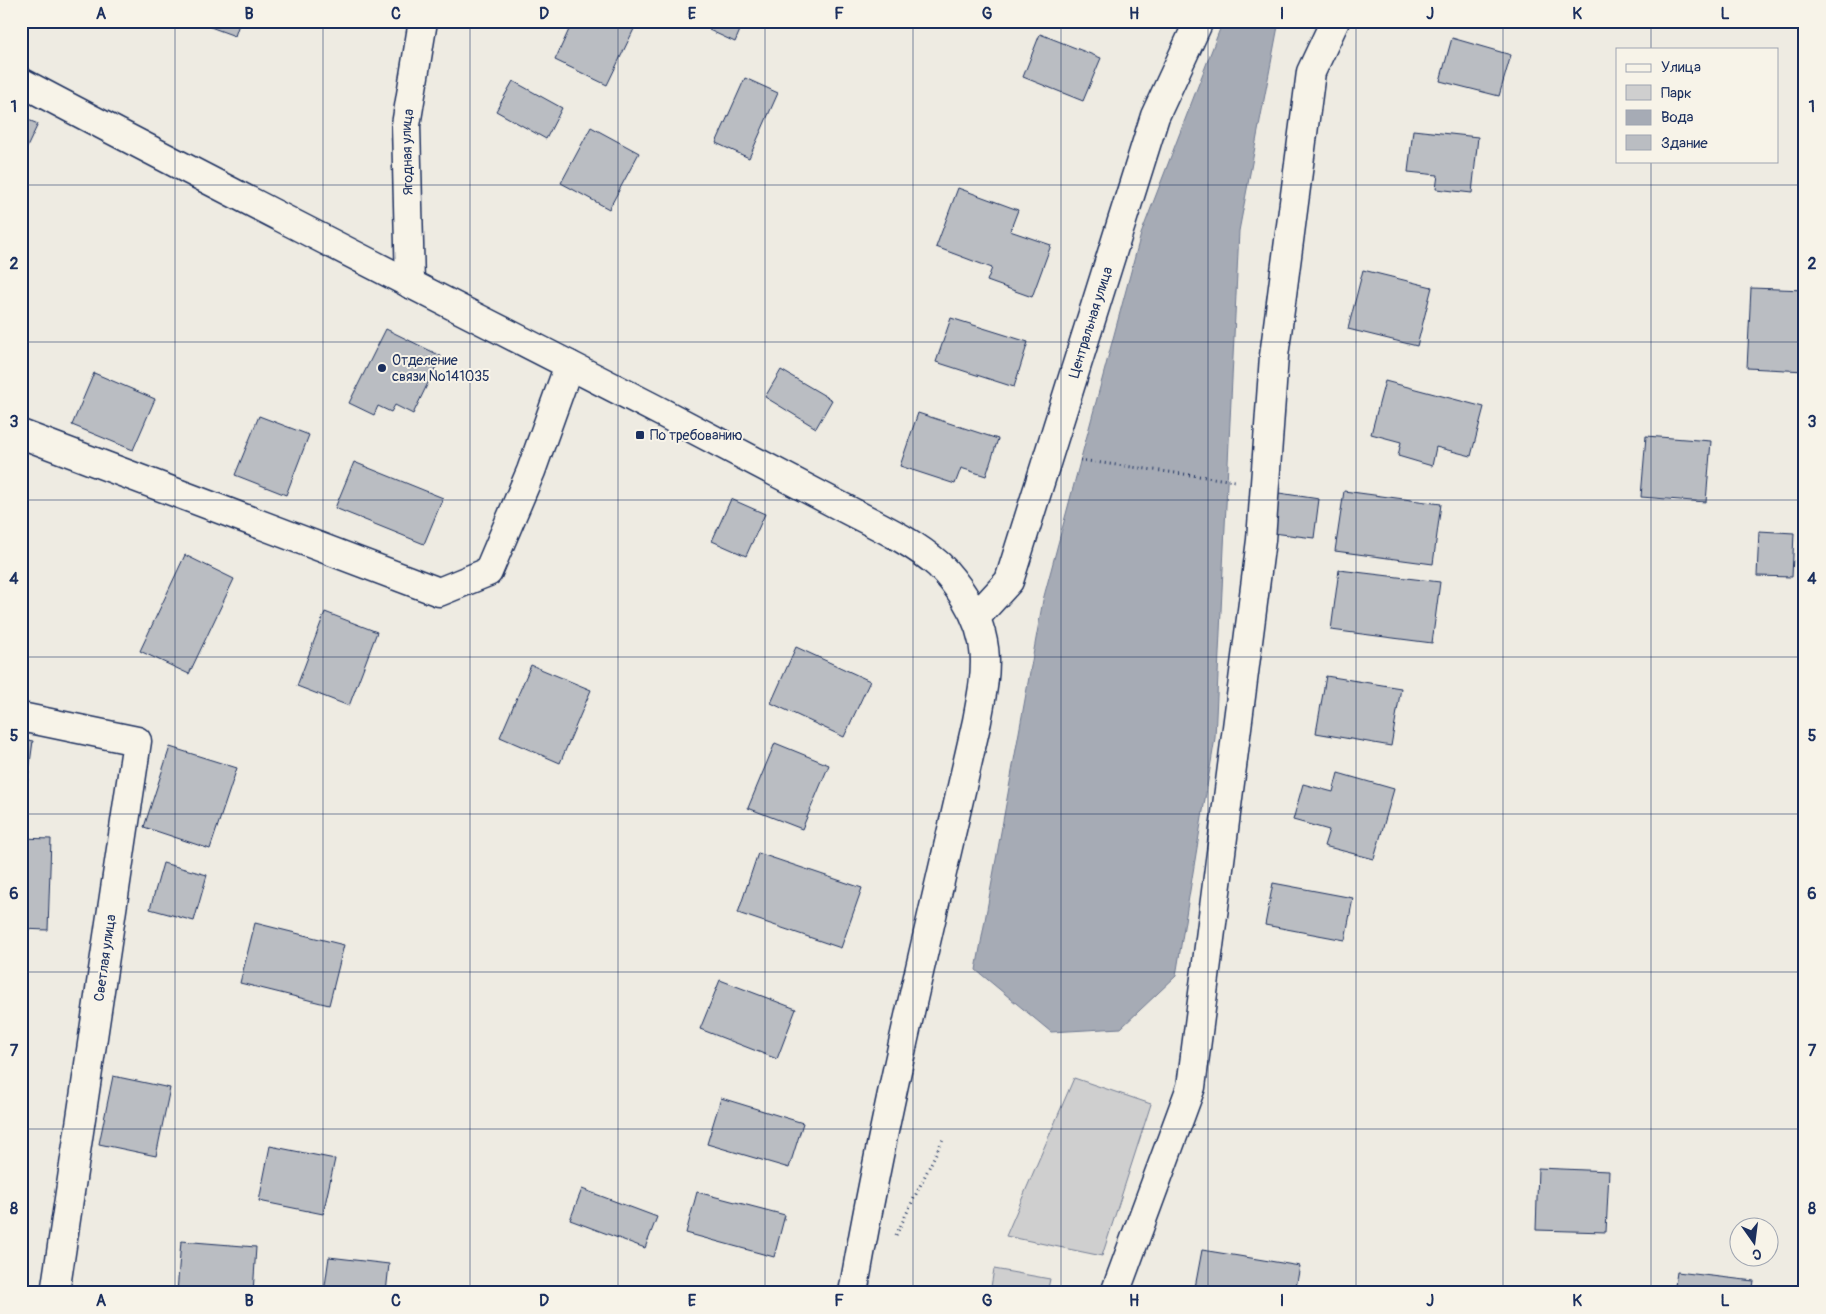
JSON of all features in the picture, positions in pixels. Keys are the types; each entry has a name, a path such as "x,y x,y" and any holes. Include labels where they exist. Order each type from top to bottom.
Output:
{"street":[{"name":"Ягодная улица","path":"410,284 406,125 423,21"},
{"name":"Центральная улица","path":"976,617 1009,581 1155,116 1199,21"},
{"path":"1115,1293 1191,1087 1261,540 1274,356 1311,72 1335,21"},
{"path":"21,82 736,451 911,544 940,566 958,586 976,617 983,635 985,677 979,712 909,1017 863,1231 853,1293"},
{"path":"21,434 440,592 488,572 531,471 569,365"},
{"name":"Светлая улица","path":"21,717 137,741 55,1293"}],"path":[{"path":"1074,460 1240,482"},
{"path":"863,1231 897,1236 943,1139"}],"green space":[{"path":"1074,1078 1151,1104 1102,1256 1006,1236"},
{"path":"994,1269 1050,1279 1047,1293 990,1293"}],"water":[{"path":"1223,21 1279,21 1239,231 1215,738 1176,976 1121,1028 1051,1032 976,970 1043,600 1141,234"}],"building":[{"path":"206,21 240,21 235,36 205,25"},
{"path":"573,21 618,21 634,29 607,85 555,60"},
{"path":"713,21 744,21 735,42 709,30"},
{"path":"1040,34 1101,58 1083,101 1023,77"},
{"path":"1452,38 1511,55 1499,96 1440,81"},
{"path":"745,78 778,93 749,158 716,143"},
{"path":"513,81 562,108 546,139 496,111"},
{"path":"21,117 38,124 21,160"},
{"path":"591,127 639,153 609,209 561,183"},
{"path":"1413,130 1478,137 1472,193 1436,189 1438,175 1408,172"},
{"path":"958,188 1018,210 1010,231 1051,245 1032,297 987,281 992,268 936,247"},
{"path":"1363,270 1432,287 1417,346 1348,329"},
{"path":"1751,288 1805,290 1805,371 1747,368"},
{"path":"951,318 1028,342 1014,387 936,362"},
{"path":"386,329 441,356 413,414 395,405 391,412 378,406 374,415 349,403"},
{"path":"781,370 832,400 816,428 765,397"},
{"path":"94,373 155,399 133,450 72,425"},
{"path":"1385,381 1484,407 1471,456 1436,447 1432,466 1398,456 1401,442 1371,434"},
{"path":"918,413 998,439 986,476 961,468 955,484 900,466"},
{"path":"259,416 309,435 286,495 235,475"},
{"path":"1646,436 1711,441 1706,502 1641,497"},
{"path":"354,462 443,498 424,544 335,508"},
{"path":"1344,491 1441,504 1433,564 1335,551"},
{"path":"1279,493 1319,499 1314,538 1273,533"},
{"path":"731,499 765,514 746,556 712,541"},
{"path":"1759,531 1794,533 1792,577 1757,576"},
{"path":"185,555 234,579 189,674 140,651"},
{"path":"1339,570 1440,582 1432,643 1331,630"},
{"path":"325,612 377,632 349,706 297,686"},
{"path":"796,647 870,681 844,737 771,703"},
{"path":"531,665 591,690 560,763 500,737"},
{"path":"1326,676 1401,688 1391,746 1316,733"},
{"path":"21,739 33,741 25,800 21,799"},
{"path":"775,743 829,765 802,829 748,808"},
{"path":"170,747 237,768 210,849 144,827"},
{"path":"1338,773 1394,789 1374,859 1324,846 1329,830 1293,820 1303,784 1333,792"},
{"path":"21,838 51,839 48,930 21,929"},
{"path":"758,853 862,888 841,948 738,913"},
{"path":"163,863 207,875 194,921 150,909"},
{"path":"1273,883 1353,898 1345,940 1265,925"},
{"path":"255,923 344,945 329,1005 240,983"},
{"path":"720,980 796,1009 777,1059 700,1029"},
{"path":"113,1076 170,1088 156,1156 99,1144"},
{"path":"721,1098 803,1123 789,1168 707,1144"},
{"path":"270,1146 335,1159 323,1214 259,1201"},
{"path":"1538,1168 1609,1171 1606,1232 1536,1230"},
{"path":"582,1189 657,1217 645,1248 570,1220"},
{"path":"697,1192 785,1215 774,1257 686,1233"},
{"path":"181,1241 256,1247 253,1293 177,1293"},
{"path":"1202,1250 1300,1266 1295,1293 1194,1293"},
{"path":"329,1257 389,1264 386,1293 324,1293"},
{"path":"1677,1272 1754,1281 1752,1293 1674,1293"}],"place":[{"name":"Отделение связи №141035","path":"382,368"},
{"name":"По требованию","path":"640,435"}]}
